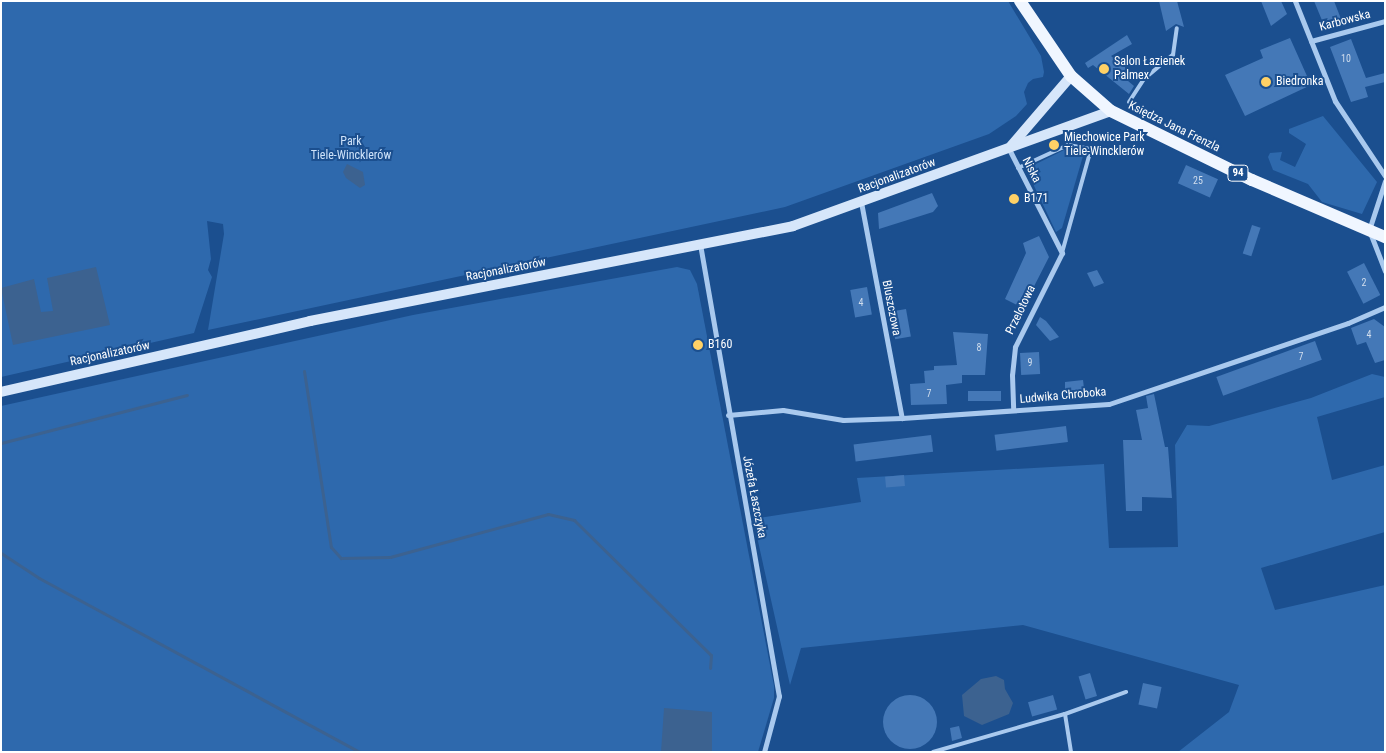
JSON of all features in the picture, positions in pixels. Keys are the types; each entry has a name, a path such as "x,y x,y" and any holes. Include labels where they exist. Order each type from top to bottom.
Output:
{"main road":[{"name":"Księdza Jana Frenzla","path":"1020,1 1071,76 1111,111 1252,180 1385,237"}],"street":[{"path":"1295,1 1335,101 1385,176"},
{"name":"Karbowska","path":"1311,41 1385,21"},
{"name":"Racjonalizatorów","path":"1009,149 1071,76"},
{"name":"Racjonalizatorów","path":"1,392 310,321 793,226 1111,111"},
{"name":"Niska","path":"1009,149 1062,253"},
{"path":"1385,181 1369,230 1385,271"},
{"name":"Bluszczowa","path":"861,202 902,418"},
{"name":"Józefa Łaszczyka","path":"700,244 728,414 779,696 764,752"},
{"name":"Przelotowa","path":"1013,410 1015,347 1062,253"},
{"name":"Ludwika Chroboka","path":"728,414 783,410 843,420 902,418 1109,404 1348,322 1385,306"}],"lane":[{"path":"1130,102 1144,79 1173,55 1177,28"},
{"path":"1018,168 1068,145 1091,149 1062,253"},
{"path":"933,752 1065,714 1126,692"},
{"path":"1065,714 1071,752"}],"green space":[{"name":"Park Tiele-Wincklerów","path":"1,1 1008,1 1041,56 1044,72 1043,77 1033,79 1028,83 1024,92 1027,104 1016,116 989,134 785,207 208,330 224,234 223,224 207,221 211,259 208,270 212,277 194,333 1,377"},
{"path":"1323,116 1377,182 1362,214 1322,202 1308,184 1273,170 1268,157 1270,153 1282,152 1280,160 1295,167 1306,144 1289,133 1289,129"},
{"path":"1070,147 1079,149 1083,156 1062,228 1056,232 1026,169"},
{"path":"677,267 690,270 697,284 774,686 774,698 758,752 1,752 1,406 413,315"},
{"path":"1372,374 1385,377 1385,397 1317,417 1332,480 1385,465 1385,532 1261,568 1275,610 1385,585 1385,752 1178,752 1229,712 1239,685 1023,625 801,648 790,685 753,519 861,502 857,478 1104,464 1109,548 1178,547 1175,445 1187,425 1209,426 1311,398"}],"shaded area":[{"path":"347,164 363,172 365,185 360,188 346,178 343,172"},
{"path":"96,267 110,325 13,345 1,288 34,279 41,312 53,311 47,278"},
{"path":"996,676 1004,680 1005,689 1013,703 1009,714 982,725 964,716 962,695 981,679"},
{"path":"664,708 712,712 712,752 661,752"}],"building":[{"path":"1159,1 1177,1 1184,27 1176,24 1166,31"},
{"path":"1261,1 1281,1 1287,14 1271,26"},
{"path":"1314,1 1334,1 1343,24 1326,30"},
{"path":"1127,35 1132,44 1111,56 1126,68 1121,75 1134,86 1129,94 1093,65 1088,68 1085,63"},
{"path":"1290,38 1311,85 1245,116 1225,75 1263,58 1260,50"},
{"path":"1351,39 1366,78 1385,73 1385,82 1365,87 1368,97 1351,102 1330,47"},
{"path":"1186,165 1218,179 1210,198 1178,183"},
{"path":"932,193 938,206 933,212 879,229 878,213"},
{"path":"1252,225 1261,228 1251,256 1243,254"},
{"path":"1039,236 1049,257 1023,308 1005,299 1026,253 1023,243"},
{"path":"1364,263 1380,295 1363,304 1347,272"},
{"path":"1097,270 1104,283 1094,287 1087,273"},
{"path":"867,287 872,315 855,318 850,290"},
{"path":"906,309 911,337 895,339 890,312"},
{"path":"1040,317 1046,321 1059,337 1050,341 1036,325"},
{"path":"1374,319 1385,327 1385,360 1375,363 1366,342 1357,345 1351,328"},
{"path":"953,332 988,334 985,375 962,375 962,383 946,385 947,404 911,405 910,384 925,383 924,371 934,370 934,366 957,365"},
{"path":"1315,341 1322,360 1223,396 1216,377"},
{"path":"1039,352 1040,374 1021,375 1020,353"},
{"path":"1083,380 1085,397 1065,398 1065,382"},
{"path":"968,391 1001,391 1001,401 968,401"},
{"path":"1154,394 1165,447 1168,447 1172,498 1142,497 1142,511 1126,511 1123,440 1142,440 1136,410 1148,408 1146,396"},
{"path":"1066,426 1068,442 996,451 995,435"},
{"path":"931,435 933,452 856,461 854,445"},
{"path":"904,475 905,486 886,488 885,477"},
{"path":"1090,673 1097,696 1086,699 1079,677"},
{"path":"1143,683 1162,687 1157,708 1138,705"},
{"path":"905,695 915,695 925,699 933,707 937,722 933,737 925,745 915,749 905,749 895,745 887,737 883,727 883,717 887,707 895,699"},
{"path":"1053,695 1057,709 1032,717 1028,702"},
{"path":"959,726 962,738 952,741 950,728"}],"waterway":[{"path":"304,371 331,547 341,558 390,557 548,514 574,520 711,655 710,668"},
{"path":"1,443 187,395"},
{"path":"1,553 39,578 360,752"}],"place":[{"name":"Salon Łazienek Palmex","path":"1104,69"},
{"name":"Biedronka","path":"1266,82"},
{"name":"Miechowice Park Tiele-Wincklerów","path":"1054,145"},
{"name":"B171","path":"1014,199"},
{"name":"B160","path":"698,345"}]}
